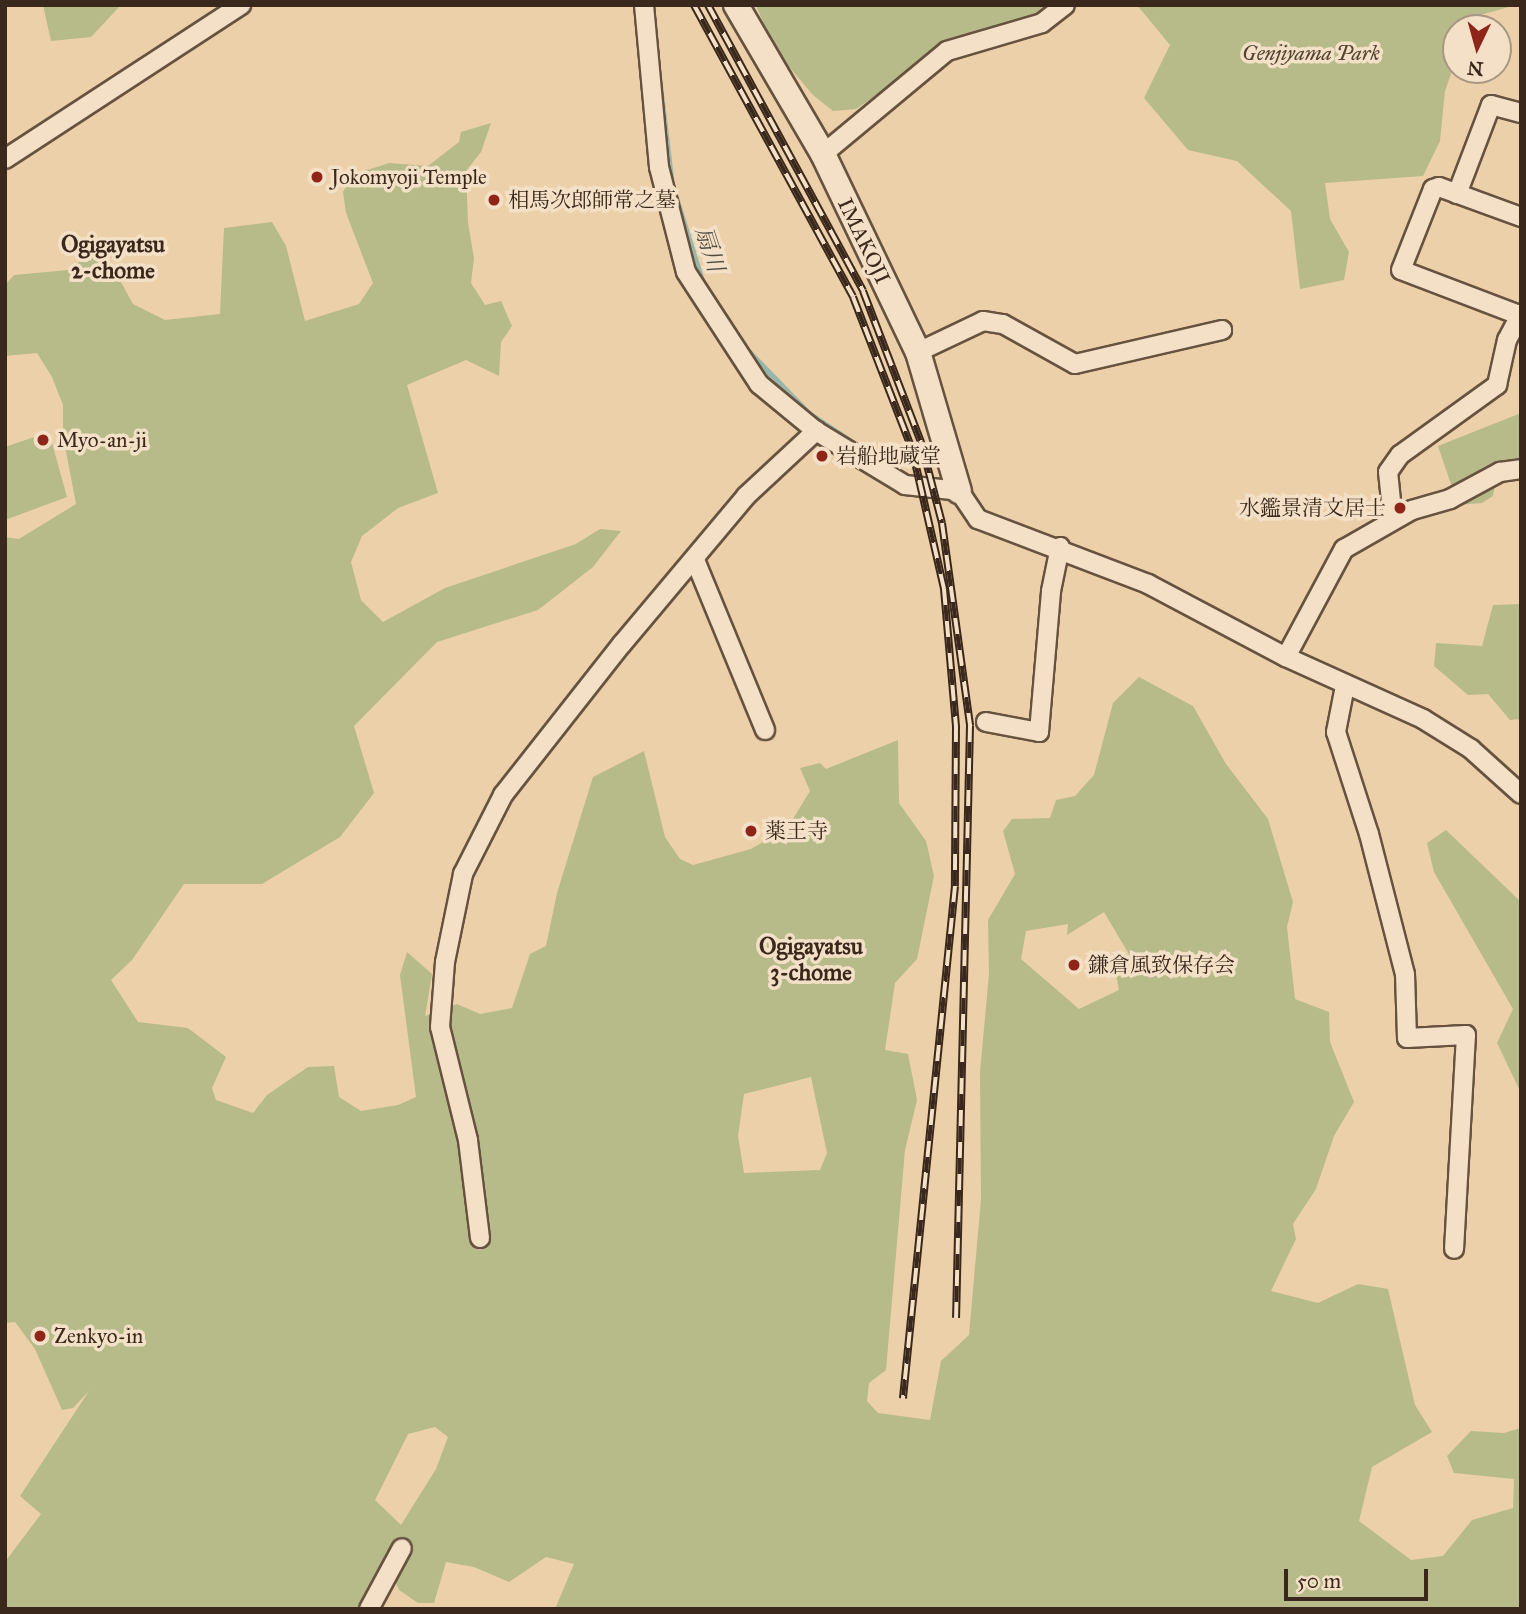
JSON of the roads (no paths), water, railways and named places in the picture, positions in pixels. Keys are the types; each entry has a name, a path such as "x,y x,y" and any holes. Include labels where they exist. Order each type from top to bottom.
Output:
{"street":[{"path":"5,159 241,5"},
{"path":"644,5 659,167 686,272 759,384 816,431 905,485 959,491 978,519 1060,547 1160,589 1286,657 1423,719 1471,749 1521,793"},
{"name":"IMAKOJI","path":"736,5 822,153 918,352 959,491"},
{"path":"822,153 947,51 1042,23 1065,5"},
{"path":"1457,194 1491,105 1521,113"},
{"path":"1393,520 1388,471 1400,455 1497,385 1507,341 1520,314 1401,270 1433,189 1457,194 1521,217"},
{"path":"918,352 983,321 1003,324 1075,364 1222,330"},
{"path":"480,1238 468,1140 440,1027 445,962 463,874 503,795 746,496 816,431"},
{"path":"1286,657 1344,549 1393,520 1450,499 1500,472 1521,469"},
{"path":"986,722 1039,732 1051,591 1060,547"},
{"path":"695,559 765,730"},
{"path":"1345,686 1336,732 1369,834 1405,974 1406,1038 1466,1035 1454,1249"},
{"path":"369,1609 402,1548"}],"waterway":[{"name":"扇川","path":"659,77 671,177"},
{"name":"扇川","path":"676,198 703,284"},
{"name":"扇川","path":"745,348 809,414 853,443"}],"railway":[{"path":"694,5 853,297 912,449 944,589 956,726 955,886 903,1398"},
{"path":"708,5 863,291 921,442 942,523 970,726 956,1318"}],"place":[{"name":"Jokomyoji Temple","path":"317,177"},
{"name":"相馬次郎師常之墓","path":"494,200"},
{"name":"Myo-an-ji","path":"43,440"},
{"name":"岩船地蔵堂","path":"822,456"},
{"name":"水鑑景清文居士","path":"1400,508"},
{"name":"薬王寺","path":"751,831"},
{"name":"鎌倉風致保存会","path":"1074,965"},
{"name":"Zenkyo-in","path":"40,1336"}],"district":[{"name":"Ogigayatsu 2-chome","path":"113,257"},
{"name":"Ogigayatsu 3-chome","path":"811,959"}],"park label":[{"name":"Genjiyama Park","path":"1311,53"}]}
